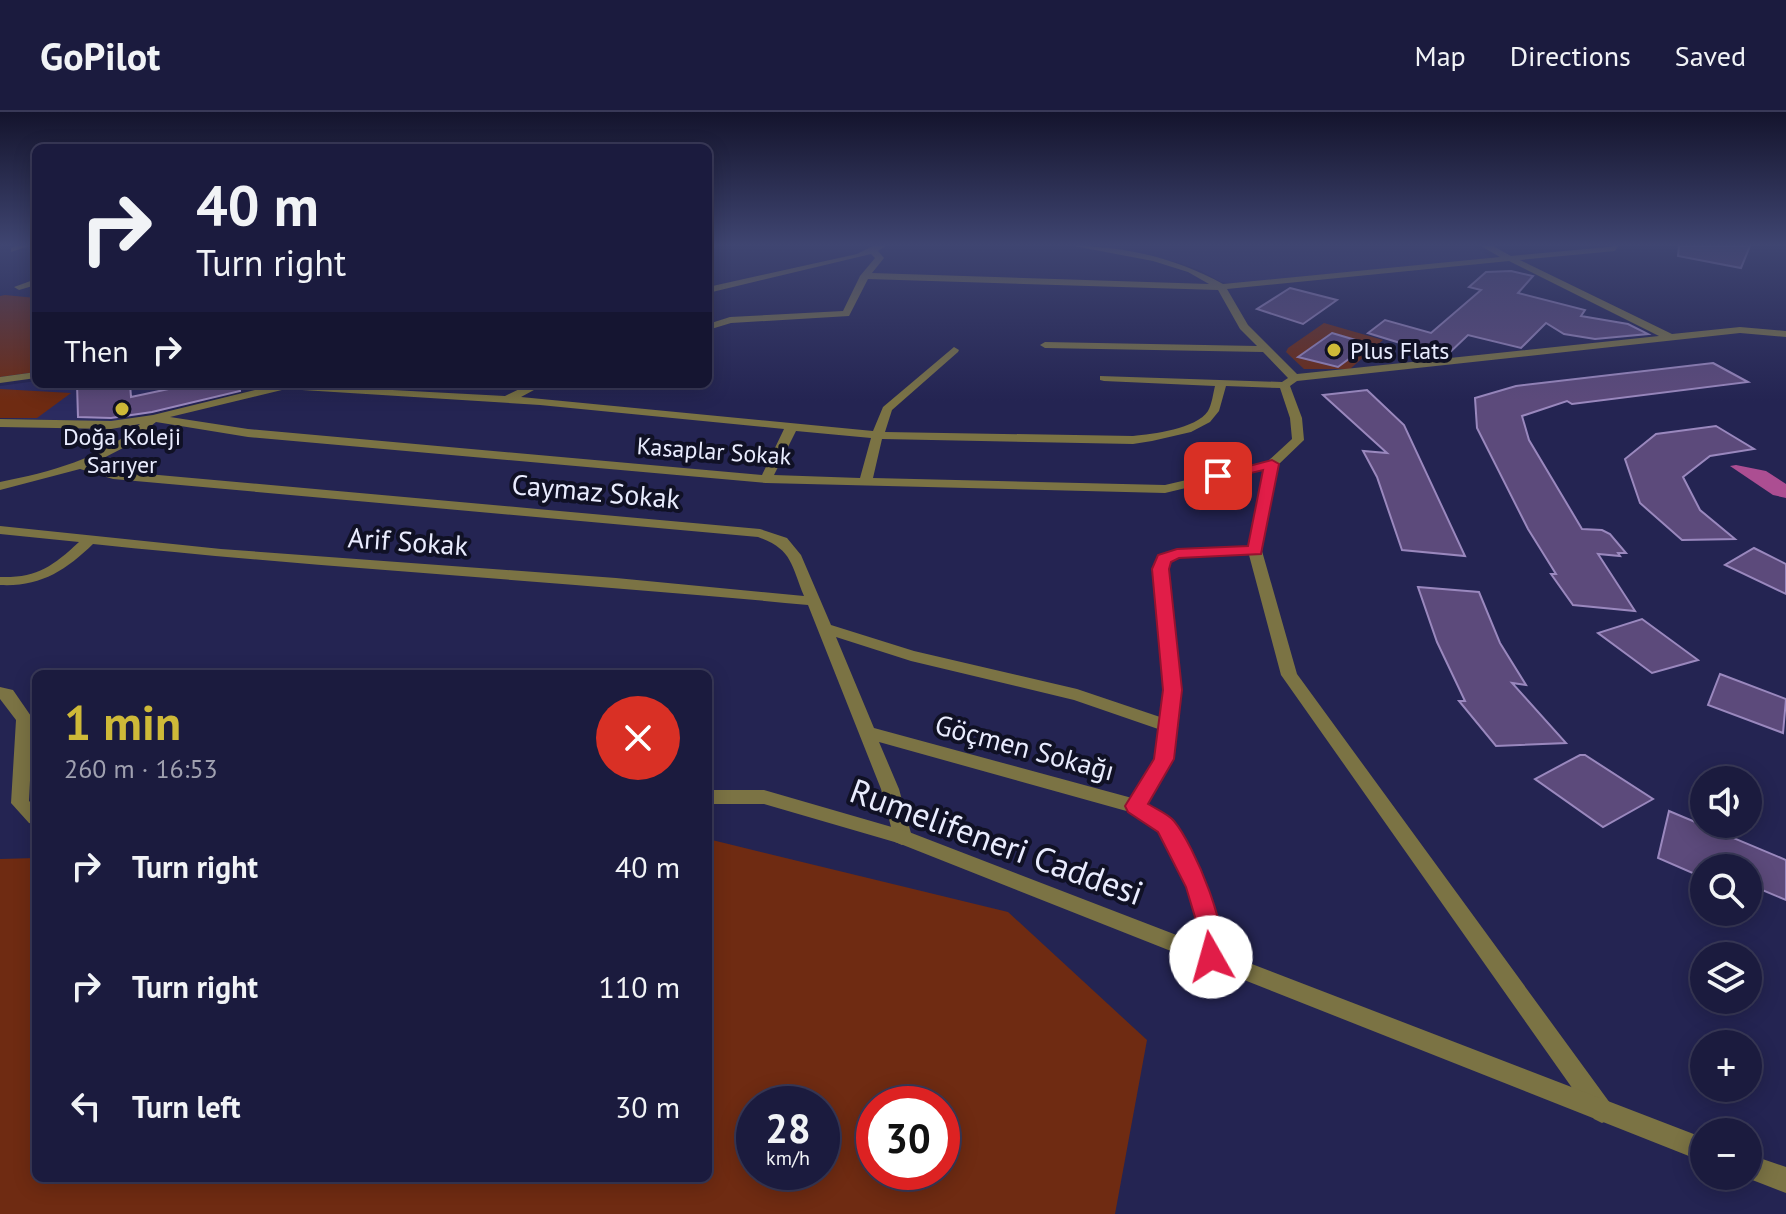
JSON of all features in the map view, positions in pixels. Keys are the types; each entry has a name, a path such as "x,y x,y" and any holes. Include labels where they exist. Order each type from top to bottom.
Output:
{"street":[{"path":"712,326 730,320 846,314 854,297"},
{"path":"1227,297 1244,327 1266,349 1289,382 1296,418 1298,440 1272,464 1255,551 1289,675 1603,1112"},
{"path":"1589,297 1670,337"},
{"path":"1104,378 1221,383 1289,382 1740,330 1786,334"},
{"path":"1045,345 1266,349"},
{"path":"866,481 887,409 954,350"},
{"path":"0,380 32,376"},
{"path":"330,388 878,435 1133,440 1165,436 1198,424 1212,414 1221,383"},
{"path":"0,423 111,425 278,388"},
{"path":"506,401 531,388"},
{"path":"0,486 84,466 137,435 153,418"},
{"name":"Kasaplar Sokak","path":"153,418 248,433 766,479 1165,489 1272,464"},
{"path":"766,479 791,428"},
{"name":"Caymaz Sokak","path":"84,466 113,475 760,533 782,541 796,558 825,628 890,789 902,837"},
{"name":"Arif Sokak","path":"0,530 221,553 616,582 812,601"},
{"path":"0,581 33,580 50,574 91,538"},
{"path":"1136,806 1164,759 1168,726 1172,690 1161,569 1164,559 1177,554 1255,551"},
{"path":"825,628 911,656 1077,695 1168,726"},
{"path":"0,693 7,694 25,719 20,803 32,814"},
{"name":"Göçmen Sokağı","path":"867,732 1136,806 1166,826 1197,886 1209,927 1211,957"},
{"name":"Rumelifeneri Caddesi","path":"712,797 764,797 902,837 1690,1145"},
{"path":"1762,1171 1786,1180"}],"shaded area":[{"path":"0,297 32,298 32,373 0,377"},
{"path":"1324,323 1383,340 1350,369 1304,369 1286,352"},
{"path":"32,382 32,388 253,388 111,422 0,418 0,386"},
{"path":"0,389 71,393 37,418 0,418"},
{"path":"1730,466 1766,471 1786,484 1786,498 1773,495"},
{"path":"712,840 1008,912 1147,1040 1115,1214 0,1214 0,859 32,858 32,1182 712,1182"}],"building":[{"path":"1275,297 1337,300 1303,324 1257,309"},
{"path":"1472,297 1535,297 1585,310 1581,316 1628,324 1648,334 1595,339 1564,334 1546,323 1521,348 1468,335 1442,356 1368,333 1385,320 1431,333"},
{"name":"Plus Flats","path":"1332,333 1369,344 1338,367 1298,357"},
{"path":"1713,363 1748,382 1572,404 1567,401 1522,416 1529,440 1582,529 1602,530 1610,534 1626,553 1618,553 1620,556 1598,554 1635,611 1573,605 1551,574 1556,574 1528,529 1477,428 1475,398 1516,386"},
{"name":"Doğa Koleji Sarıyer","path":"77,388 130,388 131,397 173,388 240,388 240,391 152,412 111,418 78,417"},
{"path":"1367,390 1404,425 1465,556 1402,550 1377,477 1363,451 1387,453 1323,395"},
{"path":"1716,426 1754,449 1710,456 1683,477 1700,510 1735,539 1682,540 1640,503 1625,459 1656,434"},
{"path":"1754,548 1786,564 1786,594 1725,565"},
{"path":"1418,587 1479,592 1500,643 1526,685 1512,683 1566,743 1496,746 1459,701 1465,701 1437,642"},
{"path":"1642,619 1698,660 1652,673 1598,633"},
{"path":"1720,674 1786,699 1783,733 1708,705"},
{"path":"1585,755 1653,799 1603,827 1535,779"},
{"path":"1669,811 1690,820 1690,838 1733,838 1786,860 1786,900 1762,890 1762,854 1690,854 1690,872 1658,858"}],"place":[{"name":"Plus Flats","path":"1334,350"},
{"name":"Doğa Koleji Sarıyer","path":"122,409"}],"route":[{"path":"1211,957 1209,927 1197,886 1166,826 1136,806 1155,779 1164,759 1168,726 1172,690 1161,569 1164,559 1177,554 1255,551 1272,464 1218,476"}]}
